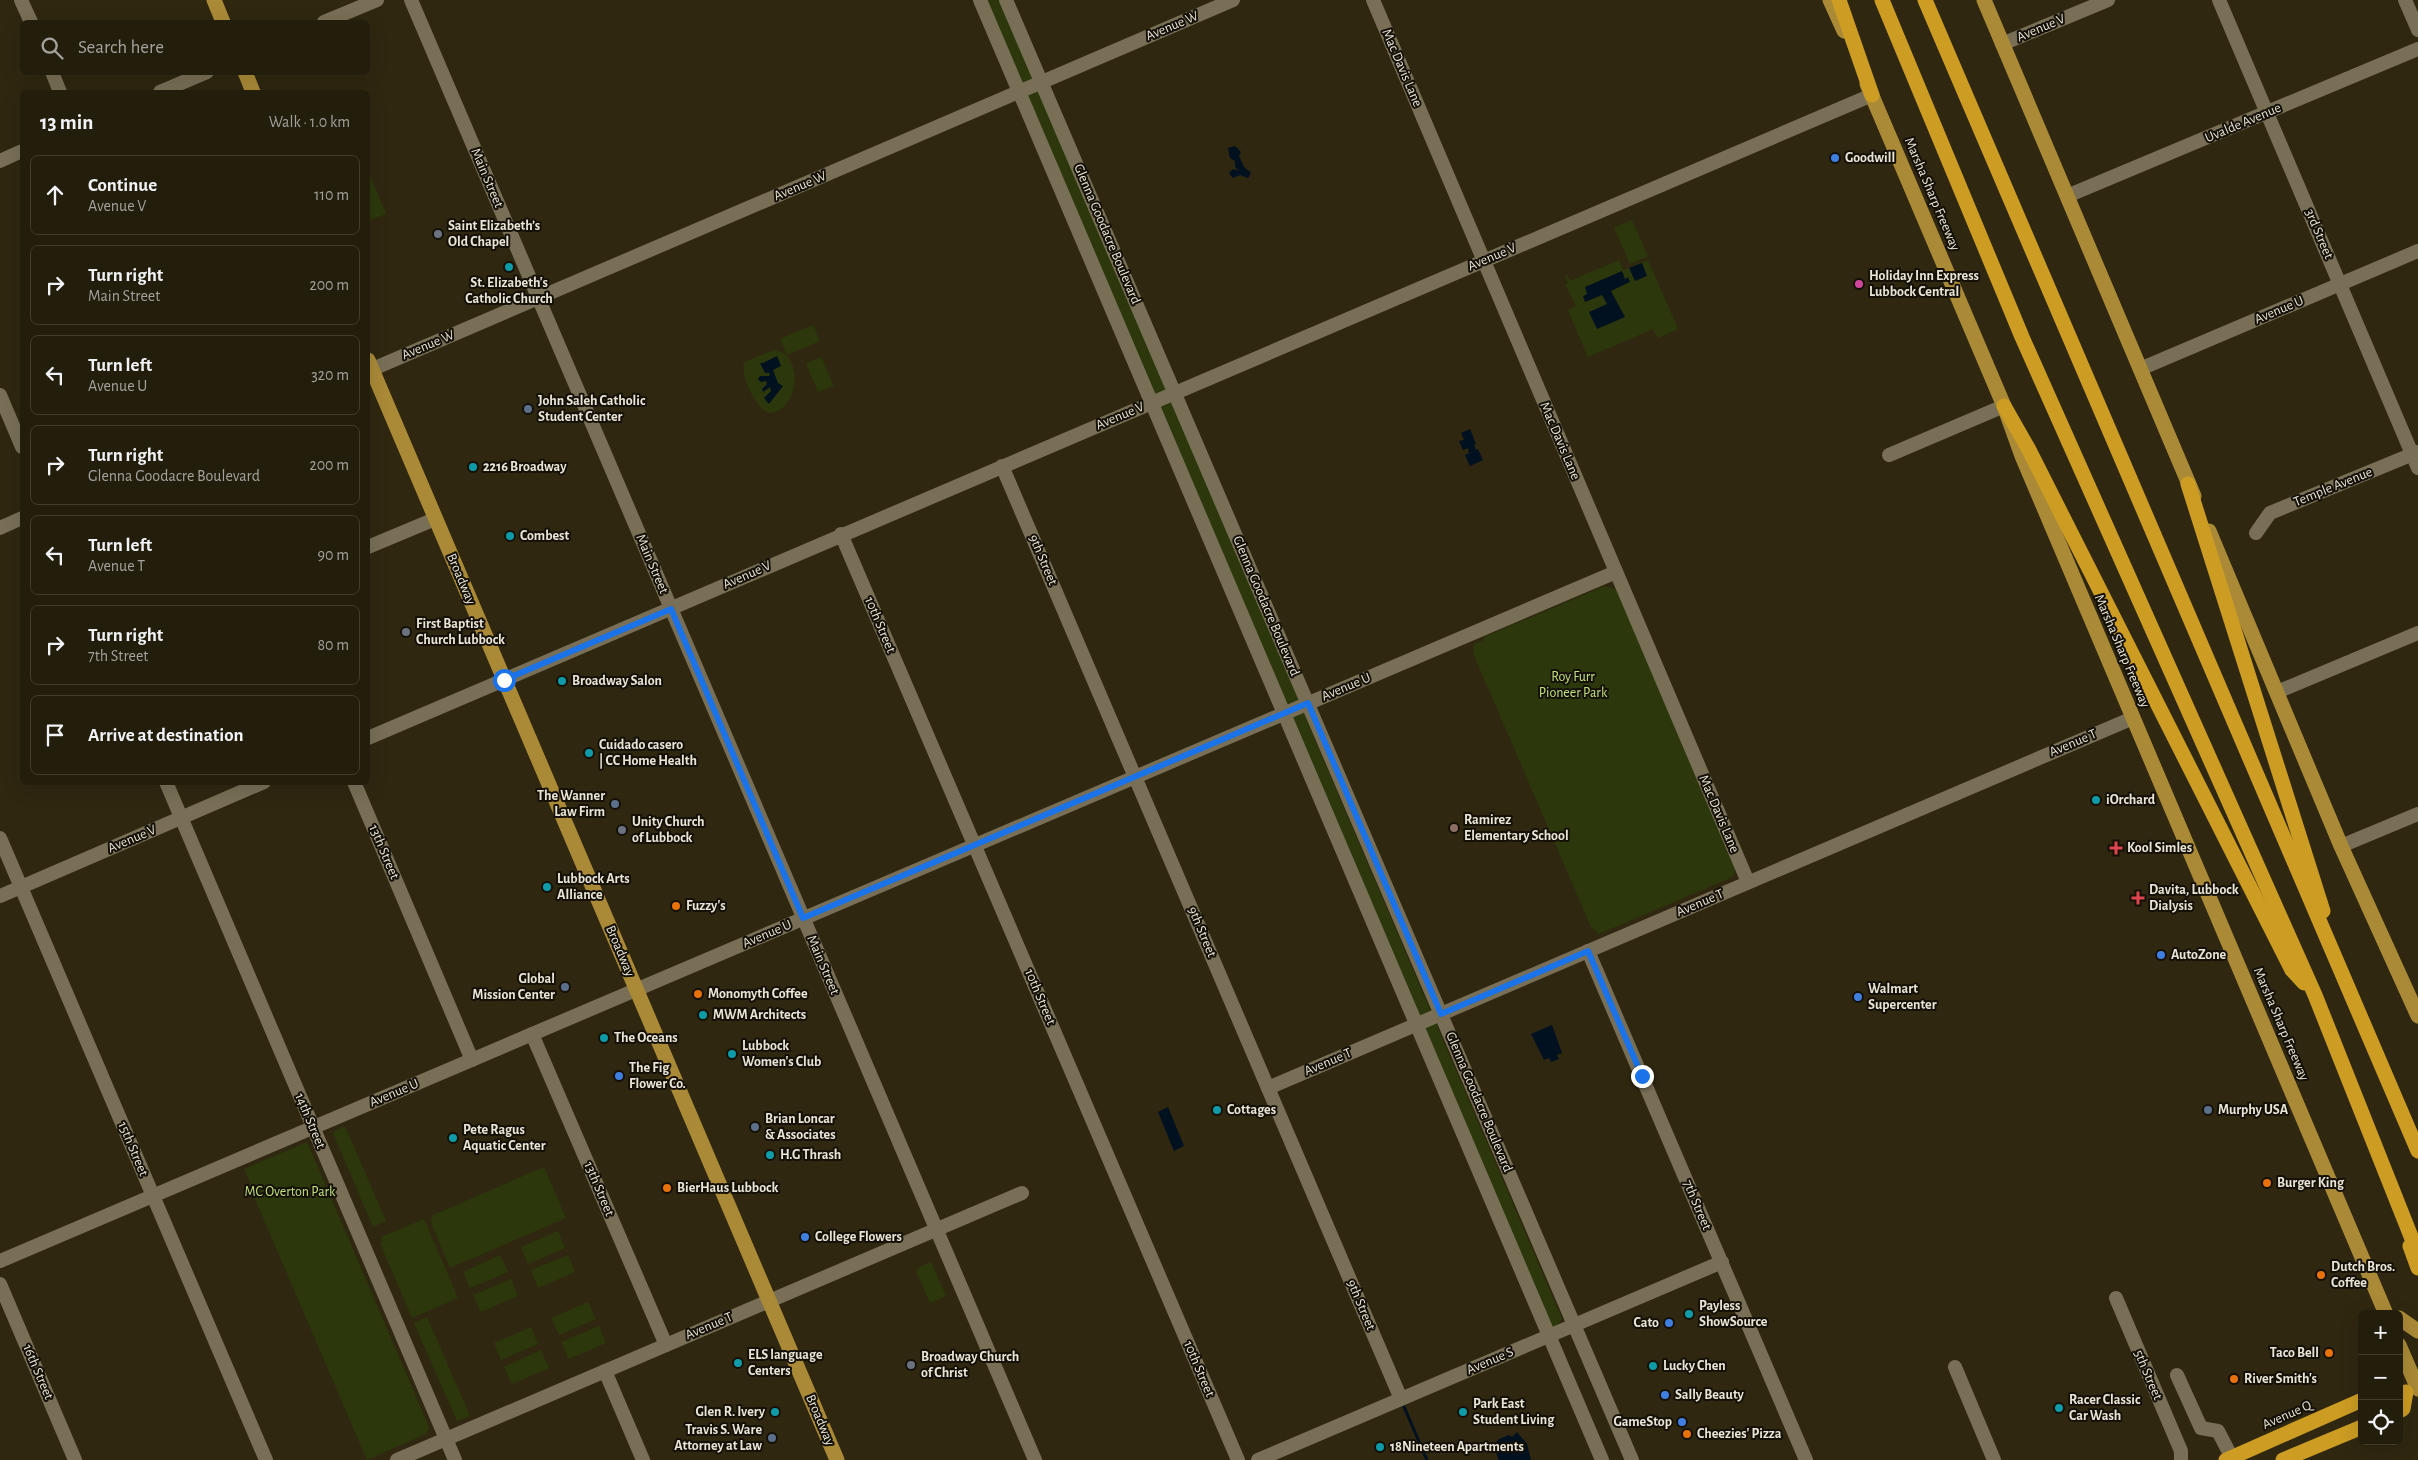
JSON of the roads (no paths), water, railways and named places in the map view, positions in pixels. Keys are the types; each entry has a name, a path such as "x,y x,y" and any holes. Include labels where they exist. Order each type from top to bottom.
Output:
{"highway":[{"path":"1839,0 1872,94"},
{"name":"Marsha Sharp Freeway","path":"1882,0 2022,337 2315,995 2418,1254"},
{"path":"1925,0 2418,1151"},
{"path":"2004,406 2028,448 2292,970 2315,995"},
{"path":"2188,484 2350,996"},
{"path":"2395,1200 2418,1268"},
{"path":"2403,1409 2412,1389"},
{"name":"Avenue Q","path":"2229,1459 2358,1402"},
{"path":"2282,1460 2358,1429"}],"main road":[{"path":"214,0 223,20"},
{"name":"Marsha Sharp Freeway","path":"1830,0 1872,94 2004,406 2022,456 2386,1310"},
{"path":"1984,0 2341,846 2414,997 2418,1016"},
{"path":"246,75 253,90"},
{"name":"Broadway","path":"370,369 837,1460"},
{"path":"2403,1321 2418,1331"},
{"path":"2402,1355 2412,1389"}],"street":[{"path":"21,0 29,20"},
{"path":"329,20 377,0"},
{"name":"Main Street","path":"411,0 1034,1460"},
{"name":"Glenna Goodacre Boulevard","path":"980,0 1602,1460"},
{"name":"Glenna Goodacre Boulevard","path":"1006,0 1632,1460"},
{"name":"Avenue W","path":"370,367 538,298 1233,0"},
{"name":"Mac Davis Lane","path":"1372,0 1748,882"},
{"name":"Avenue V","path":"2002,44 2108,0"},
{"name":"3rd Street","path":"2219,0 2340,284 2415,453 2418,468"},
{"path":"2405,0 2418,30"},
{"name":"Uvalde Avenue","path":"2067,196 2418,49"},
{"path":"53,75 59,90"},
{"path":"165,90 200,75"},
{"name":"Avenue V","path":"370,737 1872,94"},
{"path":"0,160 20,152"},
{"name":"Avenue U","path":"2140,369 2418,251"},
{"path":"0,395 20,443"},
{"path":"1889,455 2004,406"},
{"name":"Temple Avenue","path":"2256,533 2270,513 2415,453"},
{"name":"9th Street","path":"1002,466 1400,1399"},
{"path":"0,528 20,519"},
{"path":"370,546 435,519"},
{"name":"10th Street","path":"841,534 1238,1460"},
{"name":"Avenue U","path":"0,1261 1616,572"},
{"path":"2277,692 2418,633"},
{"name":"Avenue T","path":"1268,1088 2133,718"},
{"name":"14th Street","path":"167,785 455,1460"},
{"name":"Avenue V","path":"0,896 257,785"},
{"name":"13th Street","path":"355,785 472,1060"},
{"path":"2341,846 2418,814"},
{"name":"15th Street","path":"0,838 266,1460"},
{"name":"7th Street","path":"1588,951 1806,1460"},
{"name":"13th Street","path":"532,1034 666,1345"},
{"name":"Avenue T","path":"397,1460 1022,1193"},
{"name":"Avenue S","path":"1258,1460 1722,1262"},
{"name":"16th Street","path":"0,1284 75,1460"},
{"name":"5th Street","path":"2116,1298 2181,1456 2192,1460"},
{"path":"1955,1367 1994,1460"},
{"path":"605,1371 643,1460"},
{"path":"2178,1375 2200,1428 2218,1431 2229,1459"}],"water":[{"path":"1235,146 1241,152 1239,156 1244,167 1251,173 1248,178 1240,175 1233,178 1229,173 1233,169 1239,171 1235,167 1235,161 1230,158 1228,148"},
{"path":"1642,263 1647,276 1635,281 1629,268"},
{"path":"1622,271 1625,279 1628,277 1630,282 1611,291 1625,317 1597,329 1589,312 1607,304 1602,295 1585,302 1583,296 1587,294 1585,287"},
{"path":"777,356 781,366 773,370 778,383 783,386 769,404 764,398 771,391 770,387 763,392 762,389 767,384 766,381 761,382 758,379 760,376 769,376 770,373 765,373 760,363"},
{"path":"1470,429 1476,444 1474,445 1476,450 1478,449 1483,460 1470,466 1465,455 1469,453 1468,448 1463,450 1459,441 1464,440 1461,433"},
{"path":"1552,1025 1562,1053 1557,1055 1559,1059 1551,1062 1549,1058 1544,1060 1531,1034"},
{"path":"1168,1107 1184,1146 1174,1151 1158,1112"},
{"path":"1517,1432 1527,1444 1531,1460 1499,1460 1493,1446 1499,1439 1509,1435 1512,1437"}],"waterway":[{"path":"1402,1402 1427,1460"}],"place":[{"name":"Goodwill","path":"1835,158"},
{"name":"Saint Elizabeth’s Old Chapel","path":"438,234"},
{"name":"St. Elizabeth's Catholic Church","path":"509,267"},
{"name":"Holiday Inn Express Lubbock Central","path":"1859,284"},
{"name":"John Saleh Catholic Student Center","path":"528,409"},
{"name":"2216 Broadway","path":"473,467"},
{"name":"Combest","path":"510,536"},
{"name":"First Baptist Church Lubbock","path":"406,632"},
{"name":"Broadway Salon","path":"562,681"},
{"name":"Cuidado casero | CC Home Health","path":"589,753"},
{"name":"iOrchard","path":"2096,800"},
{"name":"The Wanner Law Firm","path":"615,804"},
{"name":"Ramirez Elementary School","path":"1454,828"},
{"name":"Unity Church of Lubbock","path":"622,830"},
{"name":"Kool Simles","path":"2116,848"},
{"name":"Lubbock Arts Alliance","path":"547,887"},
{"name":"Davita, Lubbock Dialysis","path":"2138,898"},
{"name":"Fuzzy's","path":"676,906"},
{"name":"AutoZone","path":"2161,955"},
{"name":"Global Mission Center","path":"565,987"},
{"name":"Monomyth Coffee","path":"698,994"},
{"name":"Walmart Supercenter","path":"1858,997"},
{"name":"MWM Architects","path":"703,1015"},
{"name":"The Oceans","path":"604,1038"},
{"name":"Lubbock Women's Club","path":"732,1054"},
{"name":"The Fig Flower Co.","path":"619,1076"},
{"name":"Cottages","path":"1217,1110"},
{"name":"Murphy USA","path":"2208,1110"},
{"name":"Brian Loncar & Associates","path":"755,1127"},
{"name":"Pete Ragus Aquatic Center","path":"453,1138"},
{"name":"H.G Thrash","path":"770,1155"},
{"name":"Burger King","path":"2267,1183"},
{"name":"BierHaus Lubbock","path":"667,1188"},
{"name":"College Flowers","path":"805,1237"},
{"name":"Dutch Bros. Coffee","path":"2321,1275"},
{"name":"Payless ShowSource","path":"1689,1314"},
{"name":"Cato","path":"1669,1323"},
{"name":"Taco Bell","path":"2329,1353"},
{"name":"ELS language Centers","path":"738,1363"},
{"name":"Broadway Church of Christ","path":"911,1365"},
{"name":"Lucky Chen","path":"1653,1366"},
{"name":"River Smith's","path":"2234,1379"},
{"name":"Sally Beauty","path":"1665,1395"},
{"name":"Racer Classic Car Wash","path":"2059,1408"},
{"name":"Glen R. Ivery","path":"775,1412"},
{"name":"Park East Student Living","path":"1463,1412"},
{"name":"GameStop","path":"1682,1422"},
{"name":"Cheezies' Pizza","path":"1687,1434"},
{"name":"Travis S. Ware Attorney at Law","path":"772,1438"},
{"name":"18Nineteen Apartments","path":"1380,1447"}],"park label":[{"name":"Roy Furr Pioneer Park","path":"1573,686"},
{"name":"MC Overton Park","path":"290,1192"}]}
